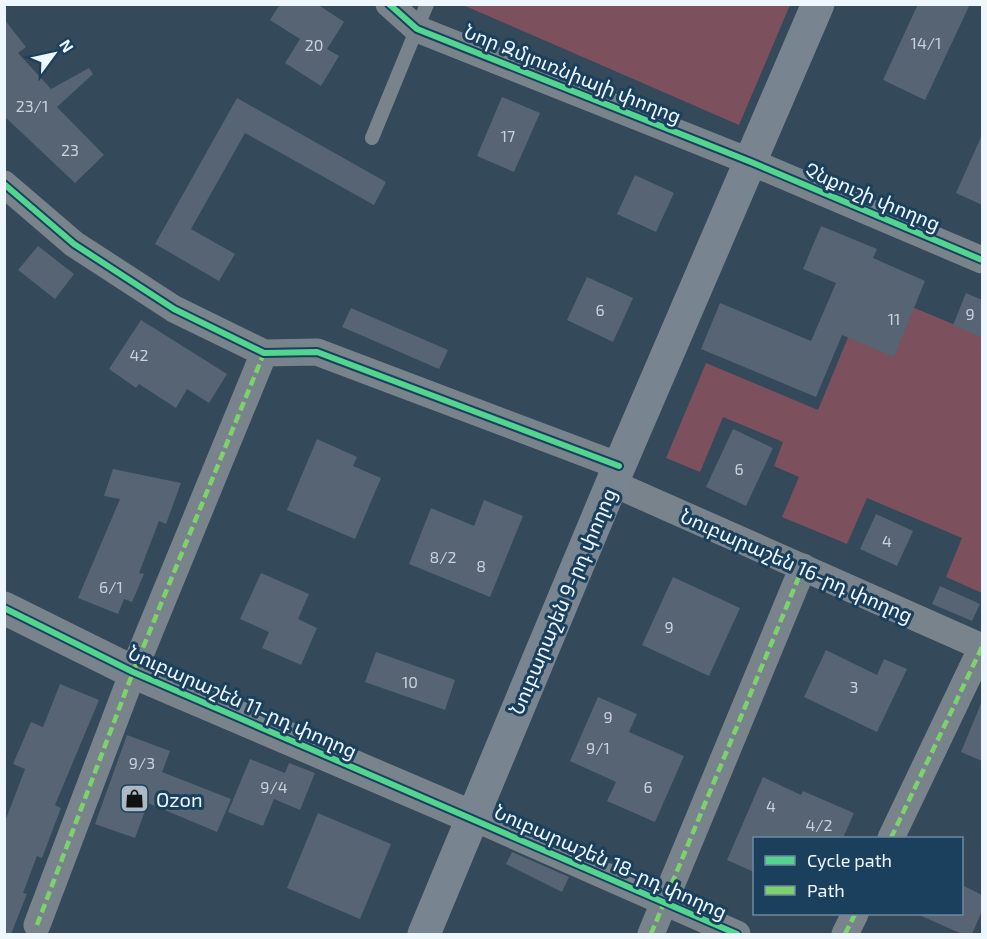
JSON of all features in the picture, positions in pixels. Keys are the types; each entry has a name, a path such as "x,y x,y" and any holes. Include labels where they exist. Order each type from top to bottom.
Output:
{"main road":[{"name":"Նուբարաշեն 9-րդ փողոց","path":"424,934 616,474 818,4"}],"street":[{"name":"Նոր Զմյուռնիայի փողոց","path":"388,4 422,16 751,162"},
{"name":"Չնքուշի փողոց","path":"751,162 982,260"},
{"path":"4,184 74,244 174,309 264,353 133,672 37,925"},
{"name":"Նուբարաշեն 16-րդ փողոց","path":"264,353 317,351 616,474 803,567 982,647"},
{"path":"651,934 803,567"},
{"name":"Նուբարաշեն 11-րդ փողոց","path":"4,608 133,672 472,817"},
{"path":"891,837 982,647"},
{"name":"Նուբարաշեն 18-րդ փողոց","path":"472,817 737,934"},
{"path":"845,934 854,915"}],"lane":[{"path":"372,138 422,16"}],"shaded area":[{"path":"463,4 790,5 739,125"},
{"path":"912,307 982,336 982,593 946,577 962,538 867,498 847,544 782,517 799,477 774,466 783,442 723,417 700,472 666,458 706,363 818,410 849,335"}],"building":[{"path":"280,4 317,4 344,22 327,49 339,56 321,86 285,63 300,39 270,20"},
{"path":"918,4 970,4 925,100 883,80"},
{"path":"4,19 26,47 18,53 51,89 89,68 93,74 57,107 104,155 75,183 4,116"},
{"path":"502,97 540,113 514,172 477,156"},
{"path":"237,98 386,182 374,205 245,133 191,229 235,254 219,281 155,244"},
{"path":"982,135 982,205 956,193"},
{"path":"635,175 674,193 656,232 617,214"},
{"path":"821,226 877,249 873,258 925,281 894,357 842,335 816,397 701,349 720,303 811,341 836,283 803,269"},
{"path":"38,246 74,274 55,299 18,270"},
{"path":"587,277 633,298 613,342 567,320"},
{"path":"966,293 982,300 982,338 953,325"},
{"path":"351,308 448,350 439,369 342,327"},
{"path":"141,320 227,374 209,403 187,389 176,408 139,384 136,388 109,369"},
{"path":"733,429 773,448 746,506 706,487"},
{"path":"317,439 357,457 353,466 381,478 355,539 287,510"},
{"path":"113,469 181,483 166,524 159,521 139,573 144,574 132,602 124,599 118,614 78,598 120,499 104,496"},
{"path":"484,500 523,516 490,597 409,564 431,508 474,526"},
{"path":"876,514 913,531 897,566 860,549"},
{"path":"261,573 309,594 298,619 317,628 301,665 262,648 269,632 240,619"},
{"path":"673,577 740,608 709,676 642,645"},
{"path":"940,586 980,604 972,621 932,604"},
{"path":"826,650 877,675 884,659 907,669 877,732 804,697"},
{"path":"376,652 455,680 445,710 365,682"},
{"path":"60,684 99,700 55,805 61,808 42,858 37,856 23,893 27,894 11,934 4,934 4,824 25,769 13,764 31,722 43,727"},
{"path":"598,697 637,714 629,732 684,756 655,822 607,801 616,782 570,761"},
{"path":"982,701 982,761 961,752"},
{"path":"127,735 170,751 162,772 231,799 217,832 148,803 135,838 95,824"},
{"path":"250,759 285,773 289,763 315,773 300,810 274,799 263,826 228,812"},
{"path":"763,777 801,795 803,791 854,813 843,837 753,837 753,872 727,860"},
{"path":"318,813 391,844 360,919 287,888"},
{"path":"512,852 569,877 562,892 506,864"},
{"path":"963,886 982,895 982,911 972,934 962,934 919,915 963,915"}],"marked path":[{"path":"37,925 133,672 264,353"},
{"path":"651,934 803,567"},
{"path":"891,837 982,647"},
{"path":"845,934 854,915"}],"cycle path":[{"path":"389,4 417,29 751,162 982,260"},
{"path":"4,184 74,244 174,309 264,353 317,352 619,466"},
{"path":"4,608 133,672 737,934"}],"place":[{"name":"Ozon","path":"135,799"}]}
